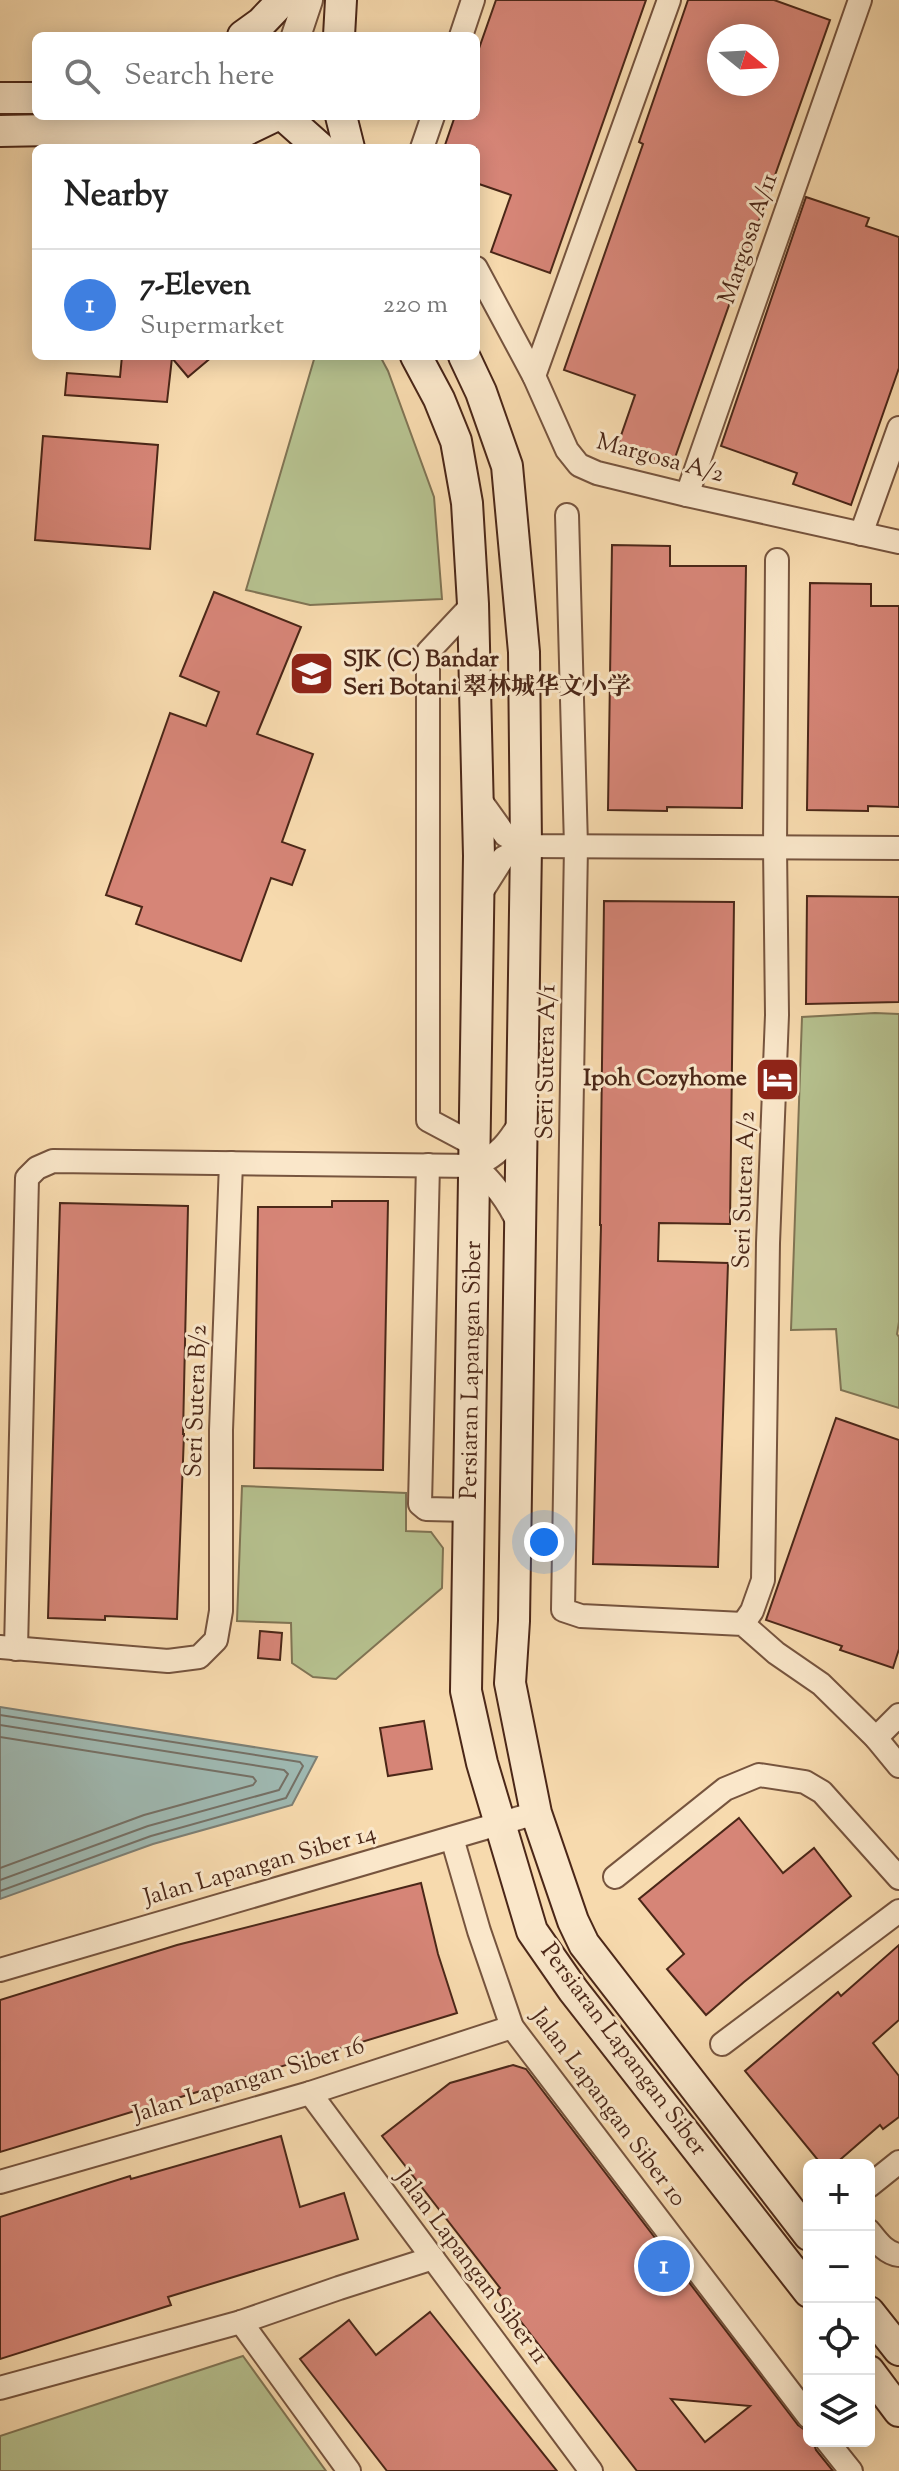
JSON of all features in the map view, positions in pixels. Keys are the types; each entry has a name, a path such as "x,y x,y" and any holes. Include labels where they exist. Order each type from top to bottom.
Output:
{"main road":[{"path":"249,32 283,0"},
{"path":"339,32 341,0"},
{"path":"0,98 32,98"},
{"path":"0,131 242,132 267,120"},
{"path":"283,120 286,144"},
{"path":"288,120 315,144"},
{"path":"342,120 348,144"},
{"path":"63,130 115,144"},
{"name":"Persiaran Lapangan Siber","path":"418,360 456,441 467,503 473,604 478,897 466,1691 500,1824 532,1931 573,1990 803,2284"},
{"name":"Persiaran Lapangan Siber","path":"466,360 481,392 507,466 524,652 526,846 521,1227 514,1621 510,1683 536,1813 573,1921 584,1944 806,2231"},
{"path":"875,2320 899,2350"},
{"path":"872,2375 899,2411"}],"street":[{"path":"297,32 308,0"},
{"path":"330,32 341,0"},
{"path":"462,32 473,0"},
{"path":"534,376 669,0"},
{"name":"Margosa A/11","path":"687,495 860,0"},
{"path":"423,144 432,120"},
{"name":"Margosa A/2","path":"480,275 534,376 567,450 579,465 597,473 687,495 899,542"},
{"path":"861,534 899,428"},
{"name":"Seri Sutera A/1","path":"567,515 576,846 563,1610 581,1616 743,1624"},
{"name":"Seri Sutera A/2","path":"743,1624 752,1611 763,1580 768,1243 777,1015 777,560"},
{"path":"473,604 428,652 428,1120 475,1155 509,1203 521,1227"},
{"path":"477,796 505,835 526,846"},
{"path":"478,897 503,858 526,846 899,848"},
{"path":"8,1648 27,1178 37,1168 53,1161 428,1165 475,1155 497,1155 522,1120"},
{"name":"Seri Sutera B/2","path":"8,1648 168,1661 199,1657 216,1640 221,1611 221,1430 231,1163"},
{"path":"428,1165 420,1504 426,1509 469,1510"},
{"path":"743,1624 776,1653 821,1684 876,1738 899,1766"},
{"path":"876,1738 899,1715"},
{"path":"615,1877 725,1789 759,1775 805,1782 822,1792 899,1878"},
{"name":"Jalan Lapangan Siber 14","path":"0,1970 536,1813"},
{"name":"Jalan Lapangan Siber 10","path":"452,1838 479,1931 512,2027 803,2409"},
{"path":"722,2044 899,1911"},
{"name":"Jalan Lapangan Siber 16","path":"0,2182 310,2093 512,2027"},
{"name":"Jalan Lapangan Siber 11","path":"310,2093 591,2471"},
{"path":"875,2181 899,2162"},
{"path":"875,2238 883,2248 899,2255"},
{"path":"0,2388 241,2322 433,2258"},
{"path":"241,2322 349,2471"},
{"path":"832,2447 851,2471"}],"green space":[{"path":"314,360 382,360 434,497 442,599 310,605 246,590"},
{"path":"899,1014 899,1408 841,1390 836,1329 791,1330 802,1017"},
{"path":"242,1486 406,1493 406,1531 431,1532 443,1548 442,1588 336,1679 313,1677 292,1663 291,1623 237,1621"},
{"path":"243,2356 326,2471 0,2471 0,2436"}],"water":[{"path":"0,1707 317,1757 292,1805 153,1844 0,1899"}],"building":[{"path":"496,0 646,0 550,273 491,252 511,195 480,184 480,144 445,144 454,120 480,120 480,46"},
{"path":"688,0 774,0 830,20 671,469 616,450 635,395 564,370 643,144 639,142"},
{"path":"806,197 869,218 866,226 899,237 899,368 851,505 793,484 797,473 721,446"},
{"path":"122,360 172,360 167,402 65,395 67,373 120,377"},
{"path":"174,360 208,360 188,377"},
{"path":"43,436 158,445 150,549 35,540"},
{"path":"612,545 670,546 670,566 746,566 742,808 608,810"},
{"path":"810,583 871,584 871,606 899,606 899,807 868,806 868,811 807,810"},
{"path":"214,592 301,627 257,734 313,754 282,842 305,850 292,885 271,878 241,961 136,924 142,907 106,895 170,713 206,726 219,692 180,676"},
{"path":"807,896 899,897 899,1002 806,1004"},
{"path":"604,901 734,902 730,1224 659,1223 658,1261 728,1263 718,1567 593,1564"},
{"path":"332,1201 388,1201 383,1470 254,1468 258,1207 332,1207"},
{"path":"60,1203 188,1206 177,1619 105,1616 105,1620 48,1618"},
{"path":"836,1418 899,1440 899,1649 893,1668 840,1650 842,1646 766,1620"},
{"path":"260,1631 282,1633 280,1660 258,1658"},
{"path":"424,1721 432,1769 388,1776 380,1728"},
{"path":"739,1818 783,1873 814,1848 851,1896 706,2015 667,1969 684,1954 639,1899"},
{"path":"421,1883 438,1954 457,2013 0,2152 0,2000 177,1945"},
{"path":"899,1945 899,2020 873,2043 899,2076 899,2117 883,2129 880,2125 841,2159 817,2159 745,2071 838,1992 841,1996"},
{"path":"513,2065 526,2069 803,2429 803,2447 815,2447 833,2471 637,2471 382,2136 450,2083","holes":["671,2399 750,2406 705,2442"]},
{"path":"281,2136 300,2207 344,2193 358,2239 168,2297 171,2305 0,2359 0,2217 130,2176 131,2179"},
{"path":"430,2312 557,2471 387,2471 300,2359 349,2320 376,2355"}],"place":[{"name":"SJK (C) Bandar Seri Botani 翠林城华文小学","path":"312,674"},
{"name":"Ipoh Cozyhome","path":"778,1079"},
{"name":"7-Eleven","path":"664,2266"}]}
